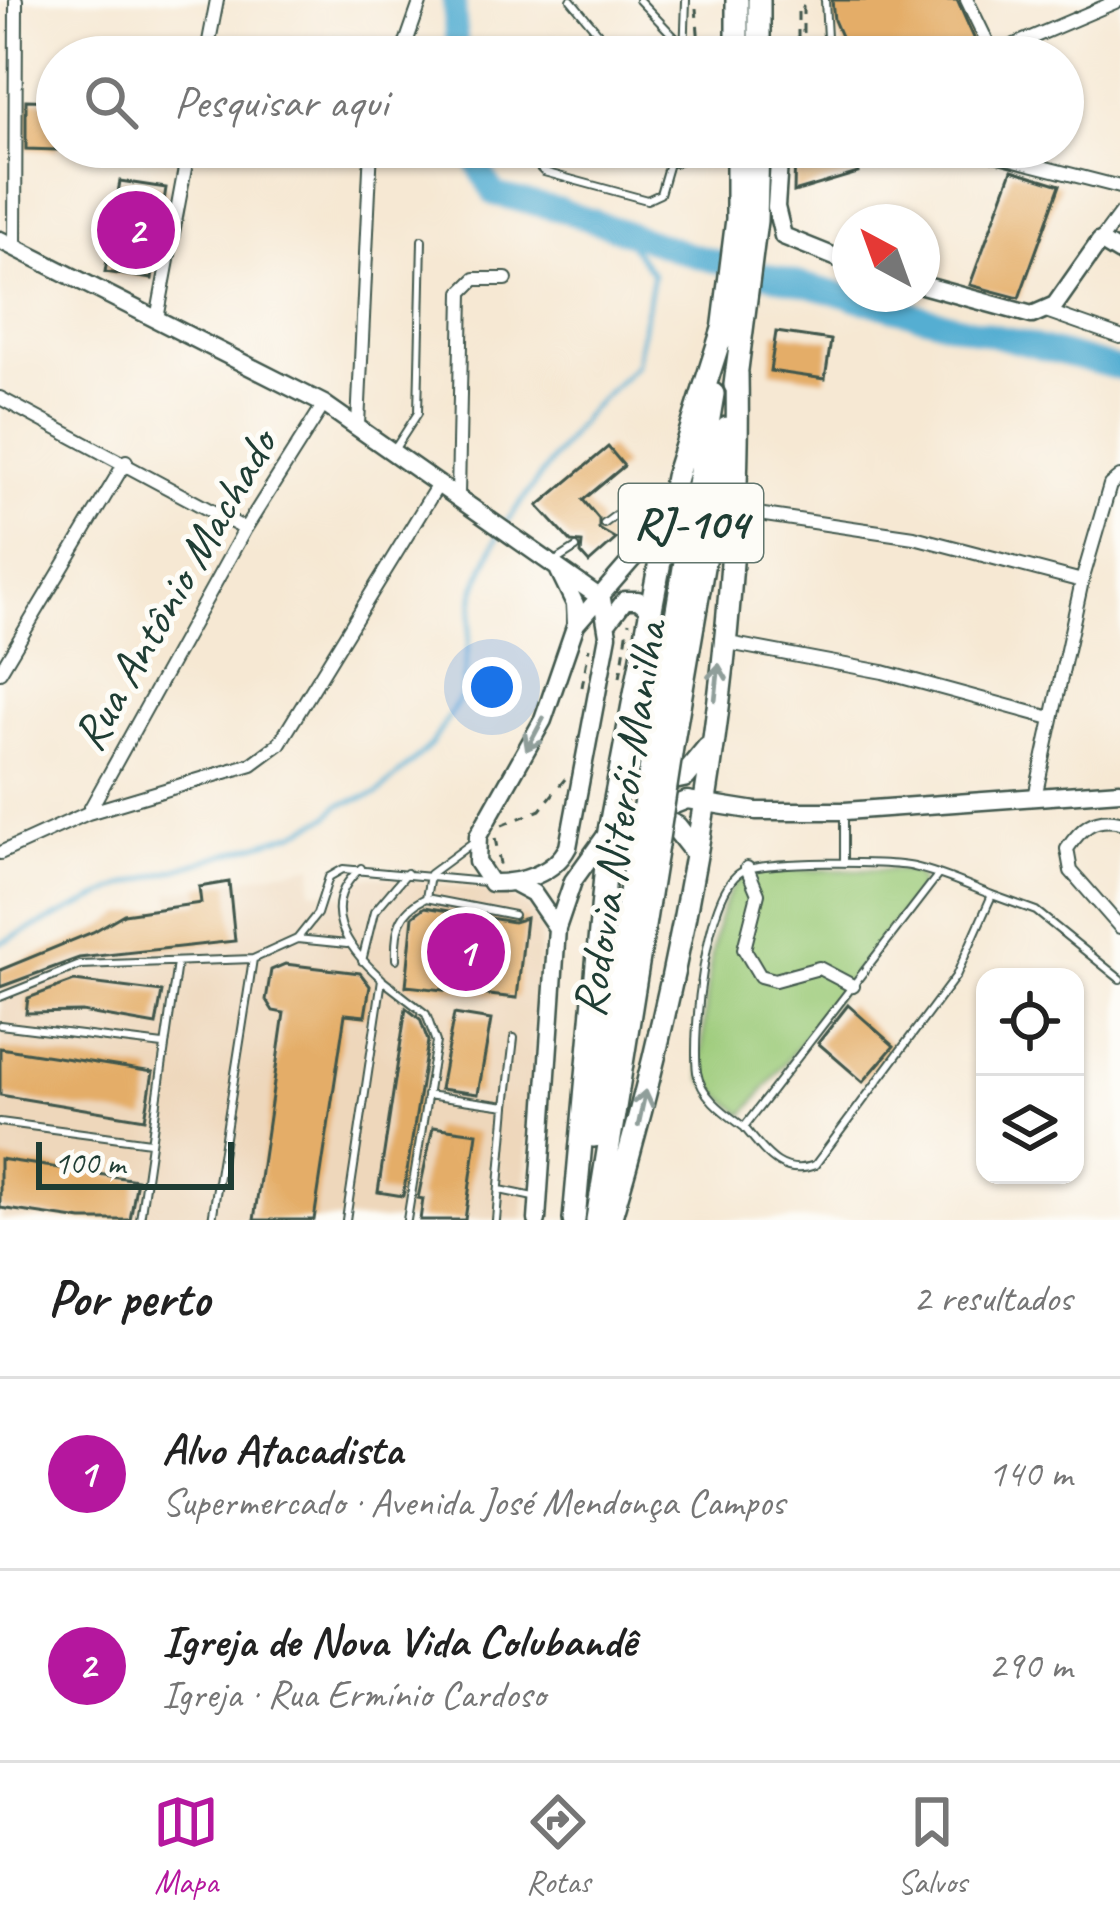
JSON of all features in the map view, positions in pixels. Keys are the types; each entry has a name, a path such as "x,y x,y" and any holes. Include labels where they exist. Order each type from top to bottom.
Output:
{"highway":[{"path":"744,36 756,1"},
{"path":"756,1 758,36"},
{"name":"Rodovia Niterói-Manilha","path":"577,1220 647,846 747,220 742,168"},
{"path":"577,1220 609,832 624,744 676,477 731,317"},
{"name":"Rodovia Niterói-Manilha","path":"665,739 737,373 731,317"},
{"path":"610,1220 639,1124 694,850 695,801 710,745 736,512 737,373"},
{"path":"657,782 685,776 710,745"},
{"path":"648,814 676,826 694,850"},
{"name":"Rodovia Niterói-Manilha","path":"597,1220 647,846"}],"main road":[{"path":"778,168 780,228 800,248 832,258"},
{"path":"940,290 1019,314 1046,311 1100,241 1120,253"},
{"path":"4,244 358,425 598,594 609,622"},
{"path":"557,928 540,900 477,862 478,836 547,712 576,625 635,556 676,477"},
{"path":"555,567 575,604 576,625"},
{"name":"RJ-104","path":"502,880 561,859 609,622 625,600 638,600 649,609"},
{"name":"RJ-104","path":"576,625 592,614 609,622"},
{"path":"624,744 638,766 657,782 695,801 756,811 844,811 1120,791"},
{"path":"537,1220 557,928 573,881 609,832 648,814 695,801"},
{"path":"575,806 586,821 609,832"}],"street":[{"path":"4,244 16,0"},
{"path":"210,36 217,0"},
{"path":"967,0 981,36"},
{"path":"408,36 420,1"},
{"path":"1035,36 1118,2"},
{"path":"157,319 185,168"},
{"path":"358,425 370,168"},
{"path":"1044,168 1120,188"},
{"path":"1100,241 1120,214"},
{"path":"458,496 462,292 475,279 506,279"},
{"path":"1046,311 1120,337"},
{"path":"0,398 126,461 245,529"},
{"name":"Rua Antônio Machado","path":"88,813 245,529 324,404"},
{"path":"0,672 126,461"},
{"path":"1035,797 1082,581 1115,481"},
{"path":"0,853 88,813 252,764 279,744 439,483"},
{"path":"736,512 882,531 1082,581"},
{"path":"722,642 884,672 1051,718"},
{"path":"1120,821 1097,820 1079,830 1067,849 1071,872 1120,927"},
{"path":"747,868 758,894 744,949 760,976 775,980 819,968 853,986"}],"lane":[{"path":"571,0 601,36"},
{"path":"639,0 670,36"},
{"path":"684,36 686,0"},
{"path":"825,0 826,36"},
{"path":"540,168 647,200 660,194 668,168"},
{"path":"394,450 418,413 422,240"},
{"path":"604,524 628,506 661,506"},
{"path":"555,567 576,548"},
{"path":"844,811 844,863"},
{"path":"430,875 451,864 478,836"},
{"path":"992,895 956,976 814,1165 798,1172 785,1168 718,1107 698,1074 713,918 726,884 747,868 844,863 912,866 938,875 1036,911 1120,979"},
{"path":"0,997 80,964 253,959 297,939 317,914 328,877 362,868 502,880"},
{"path":"362,868 342,888 337,916 347,944 382,979 412,1000 434,1027 407,1220"},
{"path":"362,961 374,912 407,873"},
{"path":"396,959 404,913 425,898 430,875"},
{"path":"744,1126 938,875"},
{"path":"425,898 514,915"},
{"path":"297,939 347,944"},
{"path":"212,1220 253,959"},
{"path":"140,1220 178,963"},
{"path":"346,1220 382,979"},
{"path":"0,1024 163,1045"},
{"path":"496,1220 514,1038"},
{"path":"427,1095 506,1106"},
{"path":"0,1122 150,1142"},
{"path":"500,1190 539,1198"}],"path":[{"path":"799,36 798,7 803,7 801,36"},
{"path":"697,36 695,8 700,8 699,36"},
{"path":"578,646 591,648 581,690"},
{"path":"502,880 502,856 494,839 503,824 540,809 566,779 568,766"}],"shaded area":[{"path":"314,865 311,890 344,895 357,879 374,876 503,893 532,909 541,933 523,1220 0,1220 0,970 93,933 124,914 171,907 169,893"}],"green space":[{"path":"756,870 912,870 921,880 918,893 744,1115 703,1080 701,1063 718,922 740,878"}],"building":[{"path":"832,0 957,0 973,36 841,36"},
{"path":"26,100 36,100 36,149 26,149"},
{"path":"795,168 857,168 858,173 794,192"},
{"path":"1012,170 1060,185 1019,298 970,285"},
{"path":"120,181 166,188 152,279 105,272"},
{"path":"776,332 831,340 825,379 770,371"},
{"path":"608,447 624,466 583,500 599,519 599,529 616,539 589,563 581,554 582,543 571,542 538,506"},
{"path":"229,882 235,941 79,958 0,987 0,970 93,932 124,914 201,903 199,887"},
{"path":"425,907 513,922 526,918 517,998 406,986 413,916"},
{"path":"285,964 360,973 370,986 365,1016 345,1014 314,1220 254,1220 284,1013 273,1011 266,1000 271,970"},
{"path":"74,981 162,992 156,1025 82,1012 26,1013 28,998"},
{"path":"848,1005 894,1046 863,1082 818,1043"},
{"path":"406,1008 420,1019 428,1041 403,1196 378,1192"},
{"path":"454,1014 491,1020 478,1094 440,1089"},
{"path":"0,1048 153,1072 145,1119 0,1095"},
{"path":"433,1127 477,1133 465,1220 420,1220 423,1199 418,1198"},
{"path":"0,1159 137,1180 130,1220 82,1220 0,1208"}],"waterway":[{"path":"454,0 456,36"},
{"path":"480,168 494,194 561,210 692,255 1120,369"},
{"path":"505,524 586,414 636,365 653,274 619,231"},
{"path":"0,943 125,885 295,833 328,817 339,805 377,794 431,745 462,695 475,589 499,533"}],"place":[{"name":"Igreja de Nova Vida Colubandê","path":"136,230"},
{"name":"Alvo Atacadista","path":"466,952"}]}
